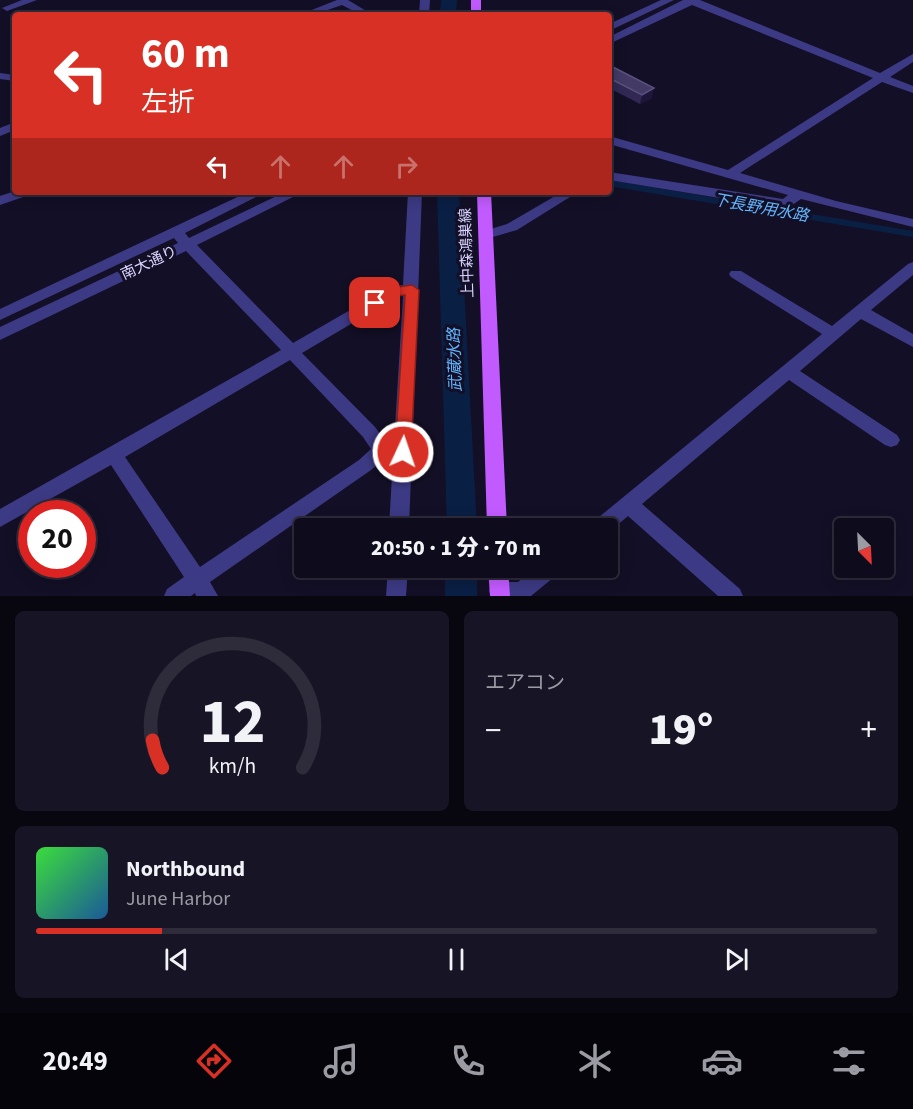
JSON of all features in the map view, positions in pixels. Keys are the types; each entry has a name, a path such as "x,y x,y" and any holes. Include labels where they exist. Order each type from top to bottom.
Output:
{"main road":[{"name":"上中森鴻巣線","path":"484,195 497,518"},
{"path":"499,578 500,593"}],"street":[{"path":"3,5 33,0"},
{"path":"312,12 343,0 363,12"},
{"path":"612,27 669,0"},
{"path":"612,40 691,1 913,90"},
{"path":"729,175 913,57"},
{"path":"612,141 798,195 913,223"},
{"path":"612,176 775,203 786,203 798,195"},
{"path":"0,201 16,195"},
{"name":"南大通り","path":"0,315 253,195"},
{"name":"南大通り","path":"0,333 290,195"},
{"path":"400,518 415,195"},
{"path":"486,235 512,227 566,195"},
{"path":"176,232 369,432 382,450"},
{"path":"613,518 913,267"},
{"path":"736,274 832,333"},
{"path":"0,519 395,291 412,290"},
{"path":"860,311 913,341"},
{"path":"789,371 891,440"},
{"path":"174,596 203,588 382,450 403,452"},
{"path":"114,455 203,588"},
{"path":"629,505 733,596"},
{"path":"396,596 397,578"},
{"path":"500,593 522,594 540,578"}],"building":[{"path":"612,67 654,88 642,95 612,80"}],"waterway":[{"name":"武蔵水路","path":"448,12 449,0"},
{"name":"下長野用水路","path":"612,184 913,234"},
{"name":"武蔵水路","path":"448,195 462,518"},
{"name":"武蔵水路","path":"461,578 461,596"}],"route":[{"path":"375,303 395,291 412,290 403,452"}]}
